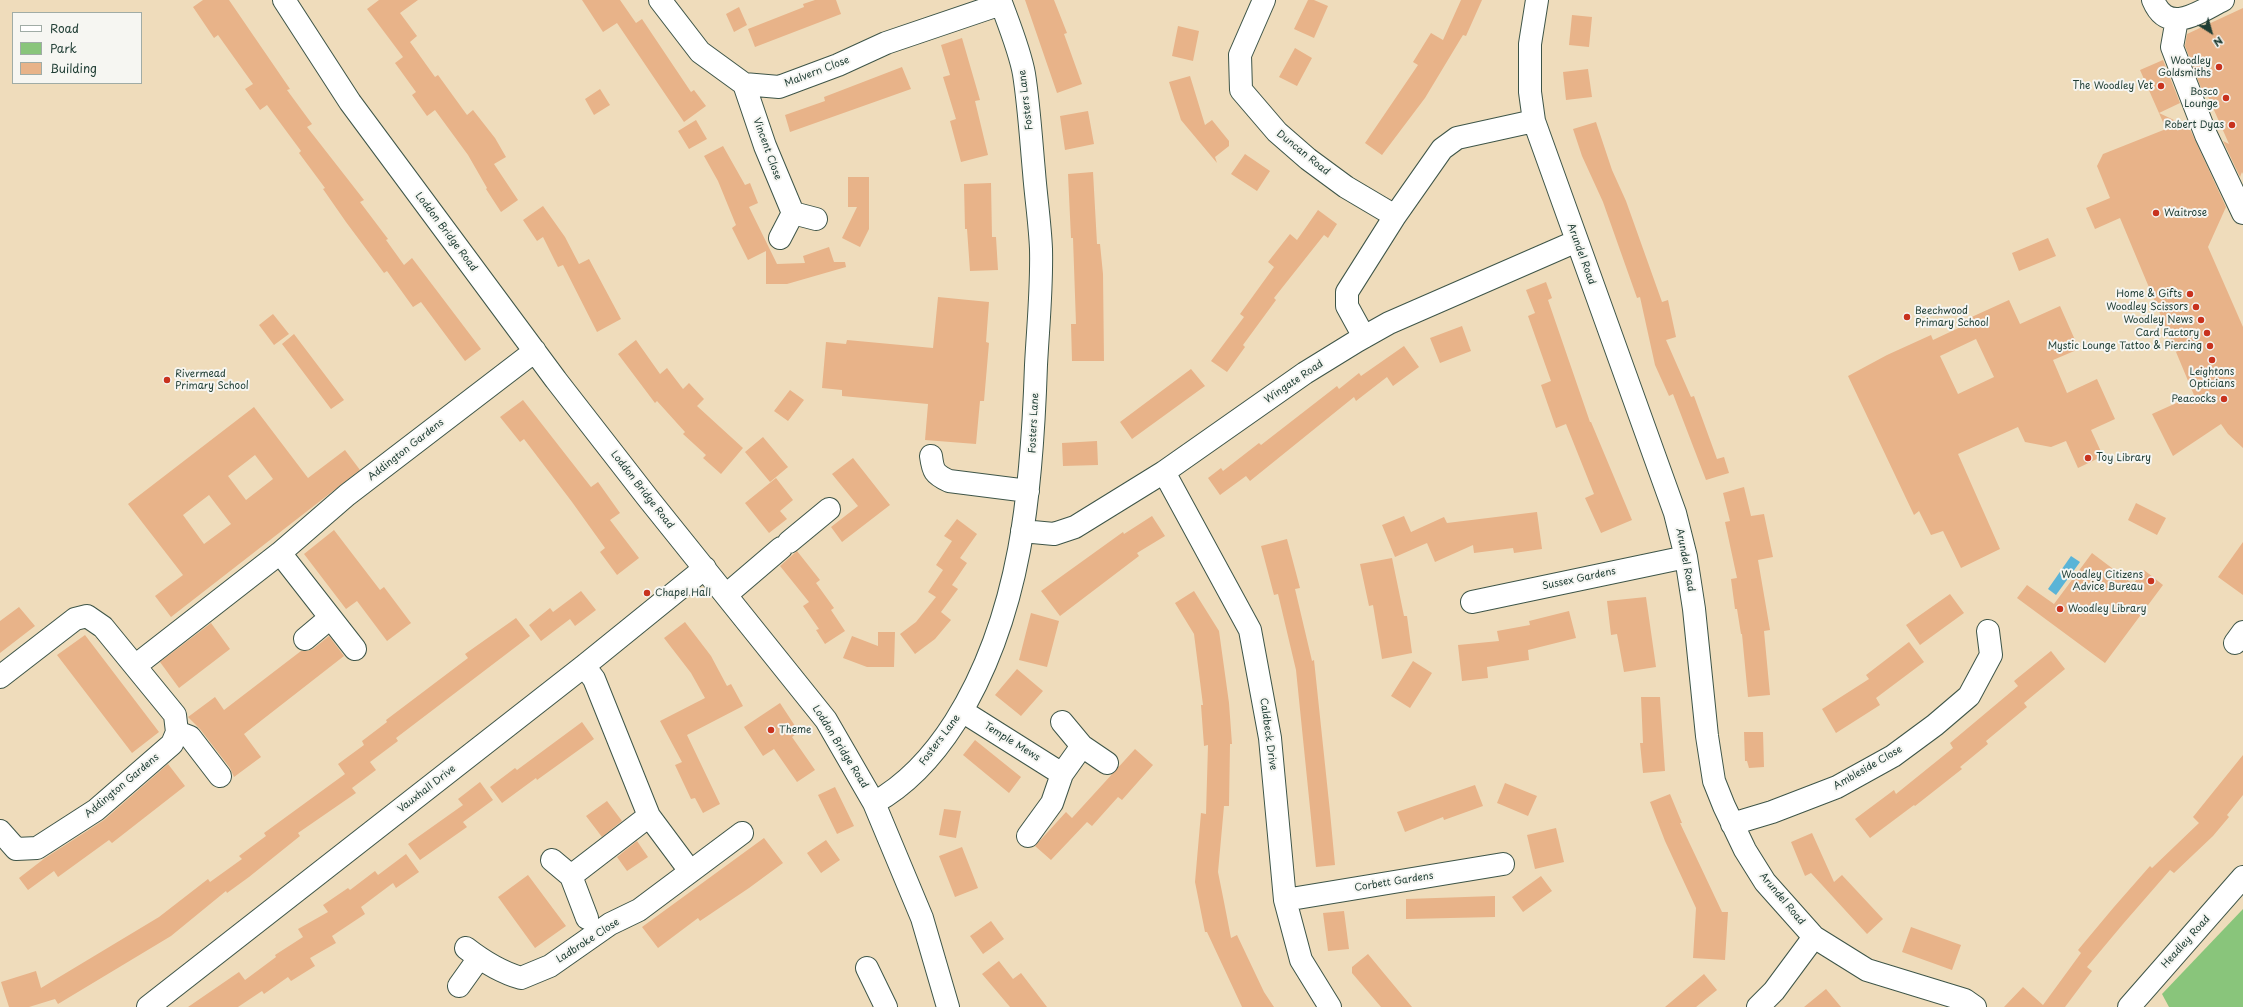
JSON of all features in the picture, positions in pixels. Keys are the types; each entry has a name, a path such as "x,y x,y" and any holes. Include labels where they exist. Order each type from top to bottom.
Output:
{"street":[{"name":"Loddon Bridge Road","path":"284,0 350,102 535,352 646,497 705,568 826,720 874,804 922,918 948,1007"},
{"path":"660,0 700,52 744,84"},
{"name":"Duncan Road","path":"1264,0 1240,55 1241,90 1277,132 1308,159 1346,187 1395,216"},
{"name":"Arundel Road","path":"1537,0 1530,44 1530,92 1534,120 1675,513 1686,557 1694,609 1707,736 1714,781 1732,824 1745,850 1765,882 1814,936 1867,970 1965,1000 1975,1007"},
{"path":"2223,0 2188,17 2164,11 2172,47 2206,135 2243,213"},
{"name":"Malvern Close","path":"744,84 779,87 838,65 886,43 1000,2"},
{"name":"Fosters Lane","path":"874,804 891,794 913,775 932,754 962,711 979,679 1000,632 1013,581 1022,531 1033,453 1041,249 1024,72 1000,2"},
{"name":"Vincent Close","path":"744,84 765,146 793,213"},
{"path":"1364,337 1347,306 1347,292 1395,216 1442,148 1456,138 1534,120"},
{"path":"780,238 793,213 816,219"},
{"name":"Wingate Road","path":"1022,531 1054,534 1075,527 1164,472 1305,373 1364,337 1410,314 1577,241"},
{"name":"Addington Gardens","path":"134,666 280,553 347,495 535,352"},
{"path":"931,456 933,469 939,476 949,481 1028,491"},
{"name":"Caldbeck Drive","path":"1164,472 1250,630 1270,738 1285,900 1301,960 1330,1007"},
{"path":"726,595 829,509"},
{"path":"280,553 355,649"},
{"name":"Sussex Gardens","path":"1472,602 1686,557"},
{"name":"Vauxhall Drive","path":"148,1007 584,666 705,568"},
{"path":"0,677 75,619 88,616 103,627 175,716 177,732 190,737 220,776"},
{"path":"305,638 330,618"},
{"name":"Ambleside Close","path":"1732,824 1772,812 1837,787 1893,756 1929,729 1969,696 1990,655 1988,631"},
{"path":"584,666 594,679 649,816 690,871"},
{"name":"Temple Mews","path":"962,711 1062,774"},
{"path":"1062,722 1082,746 1107,763"},
{"name":"Addington Gardens","path":"0,831 16,849 37,848 96,810 172,744 177,732"},
{"path":"1028,836 1052,803 1062,774 1082,746"},
{"path":"571,876 649,816"},
{"name":"Ladbroke Close","path":"458,986 472,953 505,973 521,978 550,966 610,924 639,910 742,833"},
{"name":"Ladbroke Close","path":"552,860 571,876 587,918"},
{"name":"Corbett Gardens","path":"1285,900 1503,864"},
{"name":"Headley Road","path":"2129,1007 2243,877"},
{"path":"1758,1007 1774,991 1814,936"},
{"path":"867,968 886,1007"}],"green space":[{"path":"2243,909 2243,1007 2169,1007 2162,994"}],"water":[{"path":"2071,556 2080,562 2056,595 2048,589"}],"building":[{"path":"203,0 229,0 290,89 287,90 312,124 307,127 364,200 360,202 388,239 386,240 404,265 412,258 481,349 465,361 421,302 413,307 387,271 384,273 323,189 325,188 299,153 301,151 267,105 260,110 245,89 253,84 218,35 214,38 193,7"},
{"path":"379,0 418,0 400,13 417,36 410,42 435,77 438,75 467,115 473,110 495,138 506,157 494,164 518,200 501,212 486,189 487,188 468,155 435,110 427,116 412,95 416,92 395,63 403,57 367,9"},
{"path":"582,0 620,0 636,23 642,19 691,92 694,90 706,106 684,122 617,23 603,32"},
{"path":"815,0 836,0 841,14 755,47 748,29 804,7 803,4"},
{"path":"1025,0 1054,0 1067,33 1064,34 1082,84 1057,93"},
{"path":"1308,0 1314,0 1328,6 1314,38 1294,29"},
{"path":"1461,0 1482,0 1466,36 1463,35 1425,98 1382,155 1365,143 1418,65 1413,62 1431,33 1443,40"},
{"path":"739,7 747,25 734,32 726,14"},
{"path":"2243,8 2243,174 2242,172 2240,177 2223,141 2229,144 2206,92 2203,93 2185,46 2187,34"},
{"path":"1572,15 1592,17 1589,47 1569,45"},
{"path":"1178,26 1199,31 1193,61 1172,56"},
{"path":"962,38 980,100 975,101 988,155 961,162 950,121 956,119 943,77 950,75 941,45"},
{"path":"1295,48 1312,58 1297,86 1279,77"},
{"name":"The Woodley Vet","path":"2163,60 2180,103 2159,113 2140,70"},
{"path":"902,67 911,89 790,132 785,115 825,101 824,97"},
{"path":"1588,69 1592,97 1566,100 1563,72"},
{"path":"1190,76 1205,125 1212,120 1229,141 1229,146 1215,157 1217,163 1181,120 1169,82"},
{"path":"600,89 610,105 594,115 585,99"},
{"path":"1088,111 1094,144 1065,150 1060,116"},
{"path":"2159,113 2189,127 2226,207 2208,247 2243,327 2243,448 2228,434 2221,424 2173,456 2152,414 2194,395 2120,218 2095,229 2086,208 2110,198 2097,166 2103,154 2166,129"},
{"path":"696,120 707,139 689,149 678,131"},
{"path":"1596,122 1612,170 1626,201 1662,302 1668,300 1676,337 1666,340 1691,397 1694,396 1717,459 1724,457 1729,473 1706,480 1673,394 1669,396 1655,365 1640,297 1637,298 1603,202 1582,156 1573,129"},
{"path":"723,146 745,185 750,183 758,203 749,207 777,264 805,263 803,256 829,247 834,262 845,262 846,267 787,284 766,284 766,251 748,260 732,228 736,225 718,181 704,156"},
{"path":"1245,154 1270,171 1257,191 1231,174"},
{"path":"1093,172 1097,244 1100,244 1103,274 1104,361 1072,361 1071,324 1076,324 1073,238 1071,238 1068,174"},
{"path":"848,177 869,177 869,229 860,247 842,238 857,207 848,207"},
{"path":"991,183 992,237 996,237 998,270 970,271 967,229 965,229 964,184"},
{"path":"543,206 565,237 579,264 589,259 621,319 597,332 563,265 558,267 543,237 537,241 523,220"},
{"path":"1318,210 1337,224 1328,238 1324,235 1274,298 1276,300 1243,345 1245,347 1227,372 1211,361 1244,317 1240,314 1274,267 1268,262 1290,234 1297,240"},
{"path":"2048,238 2056,256 2019,271 2012,253"},
{"path":"1546,282 1552,298 1548,300 1590,422 1632,520 1601,533 1585,498 1594,494 1566,424 1556,428 1541,385 1551,381 1528,316 1535,313 1526,290"},
{"path":"938,297 989,302 986,342 989,343 984,401 980,401 976,444 925,440 928,404 842,396 842,390 822,388 826,342 846,344 847,340 933,348"},
{"path":"2009,300 2020,324 2060,306 2079,349 2053,360 2067,393 2097,379 2115,419 2091,430 2103,456 2078,468 2066,441 2051,447 2025,442 2018,427 1958,454 2000,549 1961,568 1943,531 1931,535 1919,511 1914,515 1848,376 1887,355 1931,335 1933,340 1967,324 1965,320","holes":["1976,339 1994,377 1958,394 1940,356"]},
{"path":"273,314 289,334 274,345 259,325"},
{"path":"1462,326 1471,351 1440,363 1430,338"},
{"path":"294,334 344,400 331,409 282,344"},
{"path":"636,340 660,374 667,368 683,389 689,383 704,399 697,406 743,448 721,474 703,458 706,455 683,434 685,432 657,401 655,403 618,354"},
{"path":"1404,346 1419,367 1393,386 1387,377 1356,401 1354,397 1250,481 1246,476 1220,495 1208,478 1221,468 1223,471 1259,443 1261,445 1337,386 1339,389 1359,373 1361,376"},
{"path":"1191,369 1205,386 1132,439 1120,422"},
{"path":"790,390 804,400 788,421 774,411"},
{"path":"523,400 591,487 598,482 620,513 610,520 639,558 617,575 600,552 605,548 572,502 524,439 520,442 500,417"},
{"path":"254,407 308,478 345,450 360,470 171,617 155,596 183,575 128,504","holes":["255,455 273,479 246,500 228,476","209,495 231,524 204,544 183,515"]},
{"path":"763,437 788,467 770,482 745,452"},
{"path":"1097,441 1098,465 1063,466 1062,443"},
{"path":"853,458 890,505 842,542 831,527 858,506 832,474"},
{"path":"776,478 793,500 780,511 787,519 769,533 745,503"},
{"path":"1744,487 1751,516 1764,514 1773,557 1758,560 1770,630 1764,631 1770,695 1748,697 1742,634 1737,609 1735,609 1731,579 1737,578 1725,522 1730,521 1723,493"},
{"path":"2136,503 2166,518 2157,535 2128,520"},
{"path":"1537,512 1542,549 1514,553 1513,548 1474,553 1473,545 1435,562 1427,543 1395,557 1382,525 1404,516 1411,532 1444,517 1447,523"},
{"path":"1152,516 1165,536 1137,553 1139,556 1060,616 1041,591 1123,532 1124,534"},
{"path":"957,519 977,534 960,558 967,563 952,585 958,589 941,612 951,620 935,639 915,654 900,634 916,622 936,597 928,592 943,570 936,565 952,541 944,536"},
{"path":"334,530 380,590 384,587 411,623 387,641 357,601 346,609 304,554"},
{"path":"1287,539 1300,588 1295,589 1312,661 1314,660 1335,865 1316,867 1296,670 1278,594 1274,595 1261,546"},
{"path":"2243,542 2243,595 2218,577"},
{"path":"797,551 820,580 816,583 834,608 831,610 845,631 825,644 816,630 819,629 803,606 809,602 780,566"},
{"name":"Woodley Library","path":"2092,553 2133,584 2144,570 2163,585 2105,663 2017,598 2027,585 2054,604"},
{"path":"1392,558 1404,616 1407,616 1412,653 1382,659 1373,605 1369,606 1360,564"},
{"path":"581,591 596,610 575,626 570,619 541,641 529,625 550,608 553,612"},
{"path":"1194,591 1219,631 1229,703 1232,744 1230,744 1229,806 1224,806 1218,872 1231,938 1237,935 1264,992 1274,1007 1242,1007 1207,932 1205,932 1195,882 1201,813 1206,814 1208,745 1204,746 1201,705 1203,705 1194,634 1175,603"},
{"path":"1950,594 1964,613 1920,645 1906,625"},
{"path":"1646,597 1656,667 1624,672 1617,634 1611,635 1607,601"},
{"path":"19,607 35,626 0,653 0,621"},
{"path":"1569,611 1576,638 1528,650 1529,660 1487,667 1488,678 1462,681 1458,645 1499,641 1497,631 1530,625 1529,621"},
{"path":"1031,613 1059,621 1047,667 1019,660"},
{"path":"516,618 530,636 396,738 398,741 370,762 376,770 352,788 356,793 298,833 300,836 249,877 227,893 226,891 171,936 58,1004 55,999 29,1007 9,1007 1,982 36,971 41,988 159,917 208,879 210,882 242,859 239,856 266,836 264,833 345,774 338,764 364,745 362,741 387,722 386,720 468,658 465,654"},
{"path":"685,622 711,656 727,686 731,684 743,706 687,735 720,804 703,813 695,798 691,799 675,765 682,762 660,721 705,698 691,673 664,638"},
{"path":"211,623 230,649 179,688 160,662"},
{"path":"878,632 895,632 894,667 867,667 843,658 852,636 878,646"},
{"path":"85,635 159,732 132,753 57,655"},
{"path":"329,636 344,656 244,734 261,757 234,777 230,768 200,729 188,717 215,697 224,710 301,651 313,649"},
{"path":"1909,642 1924,662 1876,698 1880,705 1836,733 1822,709 1869,679 1866,675"},
{"path":"2051,651 2065,669 2024,703 2027,707 1986,741 1988,744 1960,767 1962,769 1915,806 1914,805 1870,838 1855,819 1894,790 1896,794 1953,748 1950,743 2018,686 2014,681"},
{"path":"1413,661 1432,673 1410,708 1391,696"},
{"path":"1017,669 1043,691 1021,716 995,695"},
{"path":"1641,697 1660,697 1665,771 1643,773 1640,743 1643,743"},
{"name":"Theme","path":"780,703 799,732 792,737 815,770 797,782 774,749 763,756 744,727"},
{"path":"582,722 594,739 502,803 490,787 515,768 517,770"},
{"path":"1744,732 1763,732 1764,767 1749,768 1747,761 1745,761"},
{"path":"975,740 1021,777 1009,793 963,755"},
{"path":"1135,749 1153,765 1122,800 1118,797 1092,826 1087,822 1051,860 1035,846 1066,812 1072,818"},
{"path":"2243,755 2243,795 2227,815 2229,817 2213,836 2174,873 2170,870 2123,924 2087,967 2092,971 2065,1007 2004,1007 2023,987 2043,1005 2081,953 2078,950 2114,907 2150,866 2152,868 2199,823 2193,817"},
{"path":"168,764 185,786 112,843 109,840 58,877 54,871 28,890 19,878 45,858 104,820"},
{"path":"480,782 493,800 463,822 467,827 420,860 408,844 463,805 458,799"},
{"path":"1505,783 1537,796 1528,816 1497,803"},
{"path":"1475,785 1483,806 1444,820 1443,817 1405,832 1397,812"},
{"path":"835,787 854,826 837,834 818,795"},
{"path":"1670,794 1682,823 1680,823 1722,912 1728,912 1725,960 1693,958 1696,908 1665,841 1650,802"},
{"path":"607,801 622,821 602,837 586,816"},
{"path":"944,809 961,811 956,838 939,835"},
{"path":"1556,828 1564,862 1535,869 1527,835"},
{"path":"1812,833 1834,882 1842,875 1883,919 1867,934 1811,873 1805,876 1791,842"},
{"path":"764,838 783,863 700,921 698,918 658,948 642,927"},
{"path":"826,840 840,860 821,873 807,853"},
{"path":"637,841 648,857 627,871 617,857"},
{"path":"962,847 978,888 955,897 939,856"},
{"path":"406,854 419,872 396,888 393,883 361,907 365,914 332,936 336,943 310,958 315,966 291,981 288,977 264,994 262,991 238,1007 188,1007 239,972 245,980 276,957 275,955 303,937 298,929 328,912 323,905 348,888 350,890 375,871 378,875"},
{"path":"528,875 566,926 535,948 498,897"},
{"path":"1541,876 1552,891 1523,912 1512,897"},
{"path":"1495,896 1495,917 1406,919 1406,899"},
{"path":"1344,911 1349,949 1328,951 1323,913"},
{"path":"991,921 1004,939 983,954 970,936"},
{"path":"1911,927 1961,945 1952,970 1902,952"},
{"path":"1368,954 1412,1007 1381,1007 1352,973 1352,967"},
{"path":"999,961 1013,979 1021,973 1047,1007 1010,1007 982,974"},
{"path":"1704,974 1717,990 1696,1007 1665,1007"},
{"path":"1826,989 1841,1007 1804,1007"}],"place":[{"name":"Woodley Goldsmiths","path":"2219,67"},
{"name":"The Woodley Vet","path":"2161,86"},
{"name":"Bosco Lounge","path":"2226,98"},
{"name":"Robert Dyas","path":"2232,125"},
{"name":"Waitrose","path":"2156,213"},
{"name":"Home & Gifts","path":"2190,294"},
{"name":"Woodley Scissors","path":"2196,307"},
{"name":"Beechwood Primary School","path":"1907,317"},
{"name":"Woodley News","path":"2201,320"},
{"name":"Card Factory","path":"2207,333"},
{"name":"Mystic Lounge Tattoo & Piercing","path":"2210,346"},
{"name":"Leightons Opticians","path":"2212,360"},
{"name":"Rivermead Primary School","path":"167,380"},
{"name":"Peacocks","path":"2224,399"},
{"name":"Toy Library","path":"2088,458"},
{"name":"Woodley Citizens Advice Bureau","path":"2151,581"},
{"name":"Chapel Hall","path":"647,593"},
{"name":"Woodley Library","path":"2060,609"},
{"name":"Theme","path":"771,730"}]}
